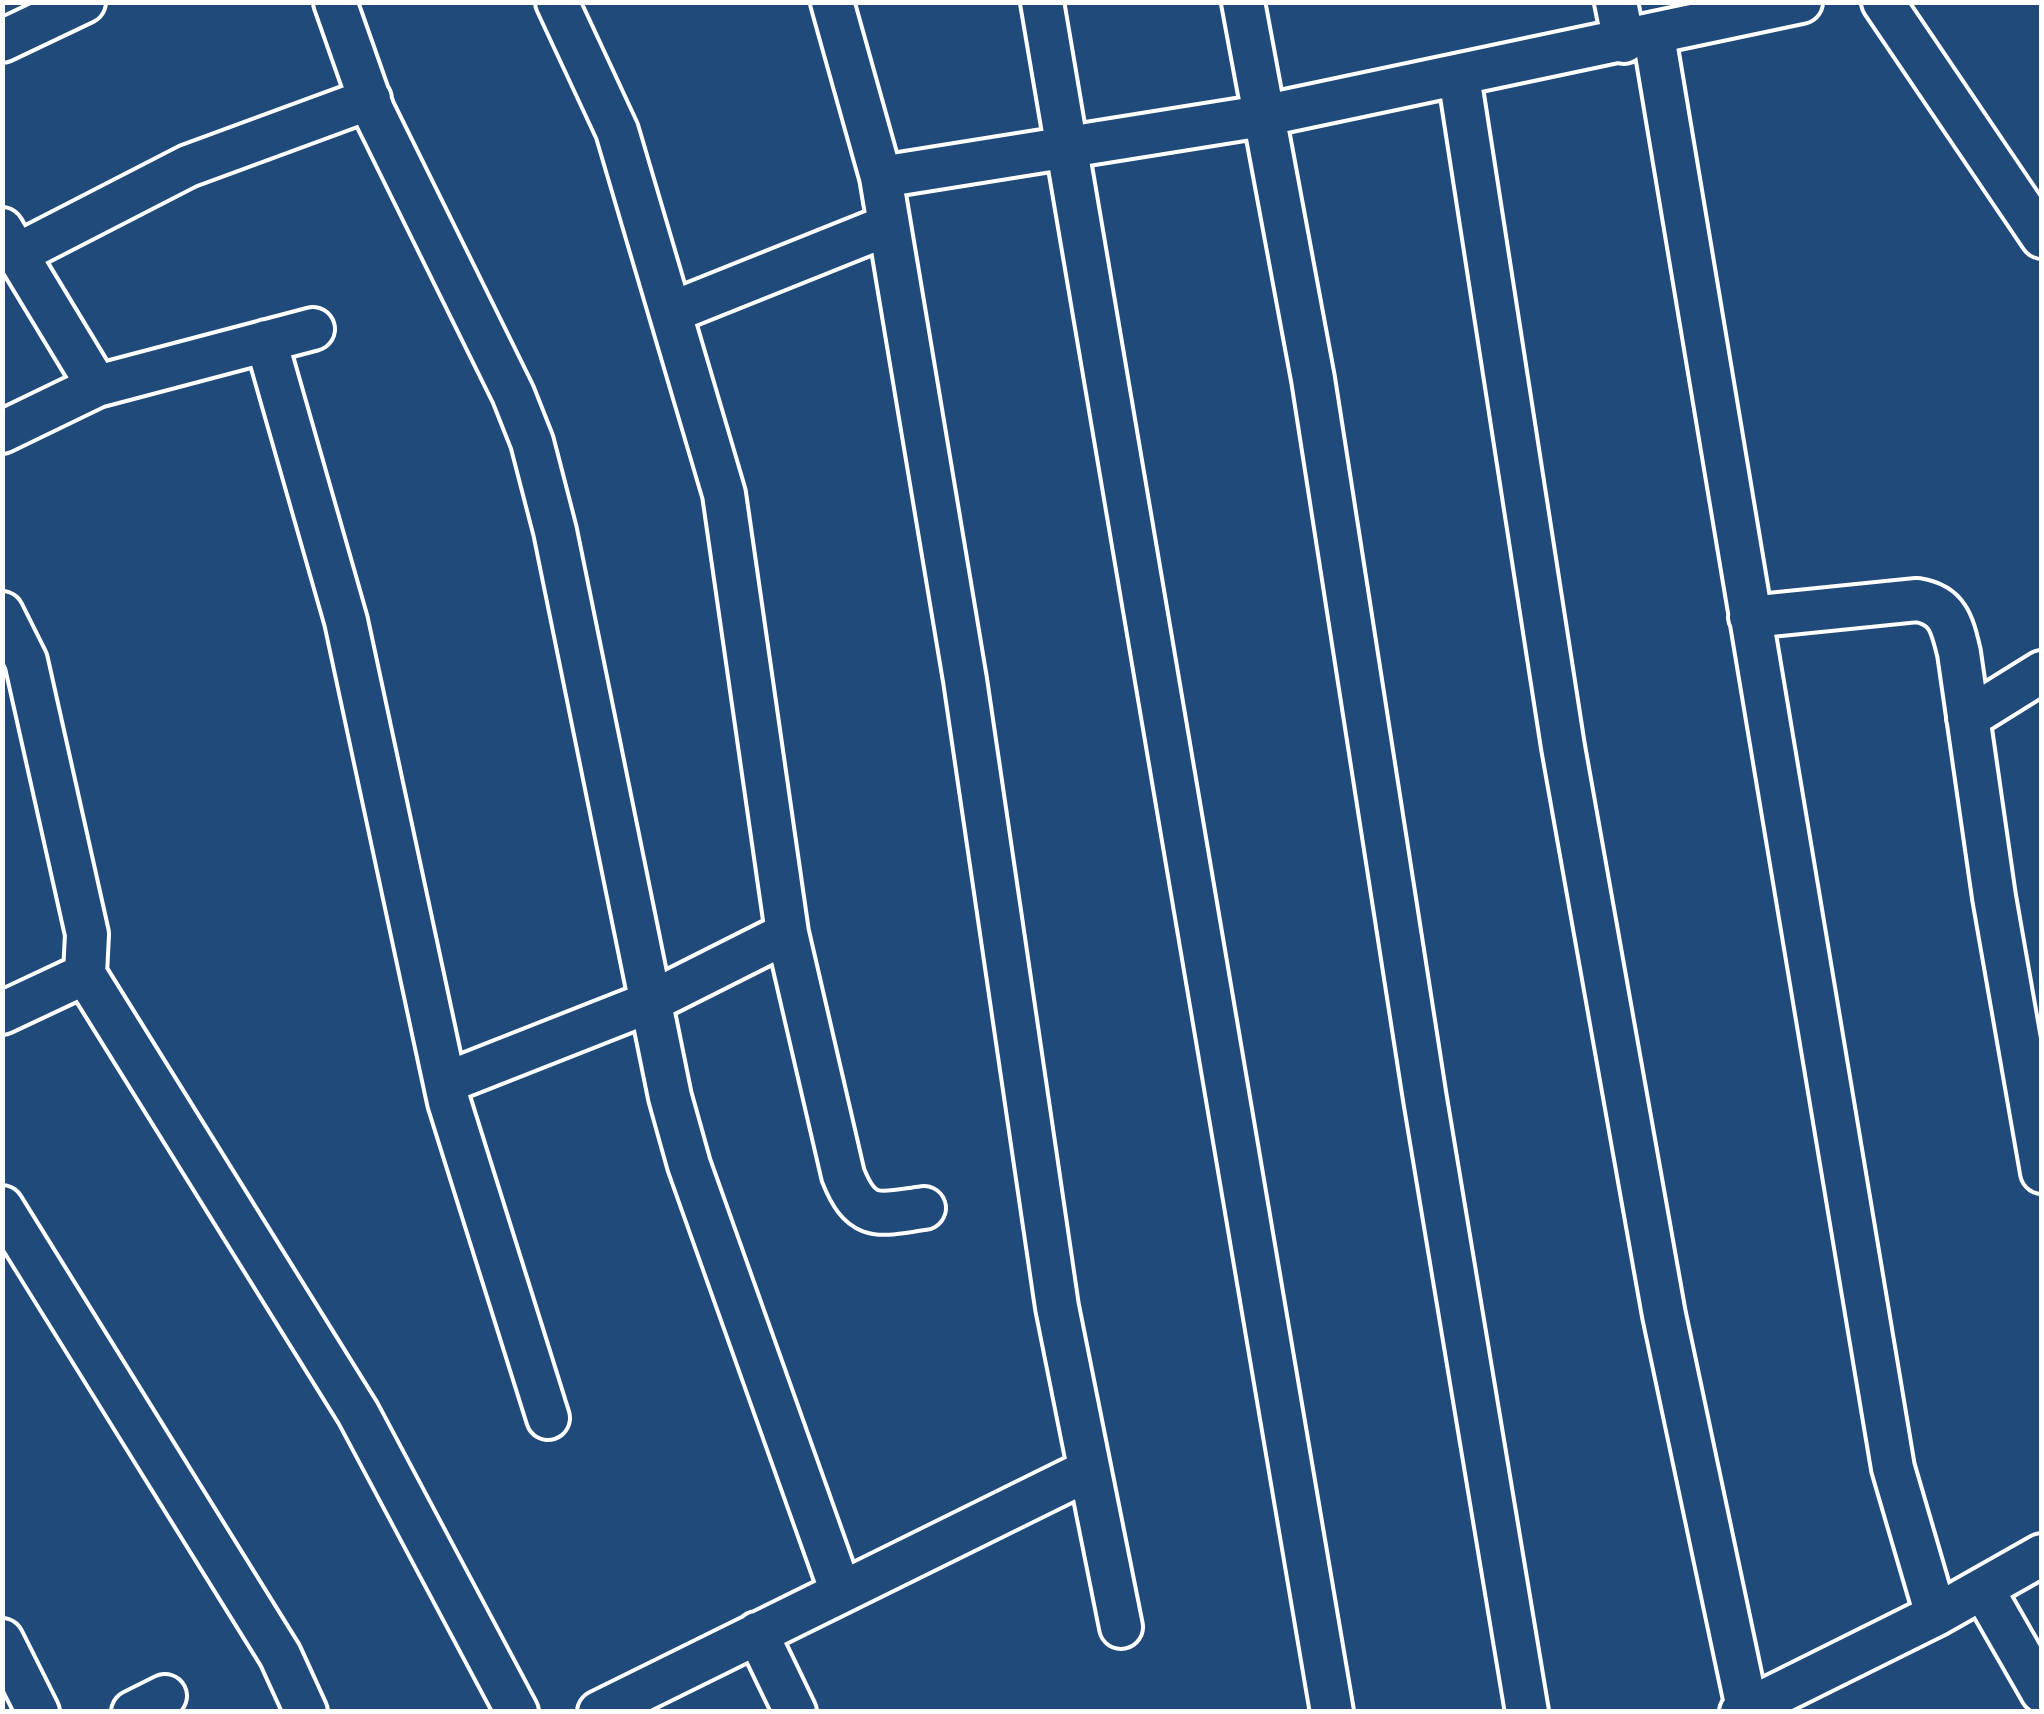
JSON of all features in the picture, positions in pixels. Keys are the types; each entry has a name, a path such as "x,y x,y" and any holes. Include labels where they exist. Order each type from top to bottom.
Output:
{"street":[{"path":"2,41 84,2"},
{"path":"335,2 370,100 532,442 555,530 648,1004 689,1165 841,1592"},
{"path":"557,2 616,131 724,494 787,932 850,1193 875,1215 924,1208"},
{"path":"832,2 881,176 1008,962 1057,1306 1121,1627"},
{"path":"1042,2 1332,1712"},
{"path":"1243,2 1316,398 1425,1099 1527,1712"},
{"path":"1616,2 1639,39 1750,617 1894,1468 1936,1616"},
{"path":"881,176 1262,116 1801,2"},
{"path":"1883,2 2042,237"},
{"path":"1459,76 1563,747 1664,1315 1744,1710 1795,1700 2042,1555"},
{"path":"97,386 10,241 188,166 370,100"},
{"path":"672,312 889,225"},
{"path":"2,432 97,386 312,329"},
{"path":"266,341 346,621 445,1083 476,1197 548,1418"},
{"path":"1750,617 1917,600 1937,603 1954,632 2042,1172"},
{"path":"2,614 26,661 87,934 85,974 358,1413 516,1712"},
{"path":"1968,718 2042,672"},
{"path":"445,1083 648,1004 787,932"},
{"path":"2,1012 85,974"},
{"path":"2,1207 280,1655 306,1712"},
{"path":"598,1712 1089,1470"},
{"path":"1984,1589 2042,1692"},
{"path":"756,1634 794,1712"},
{"path":"2,1640 38,1712"}]}
